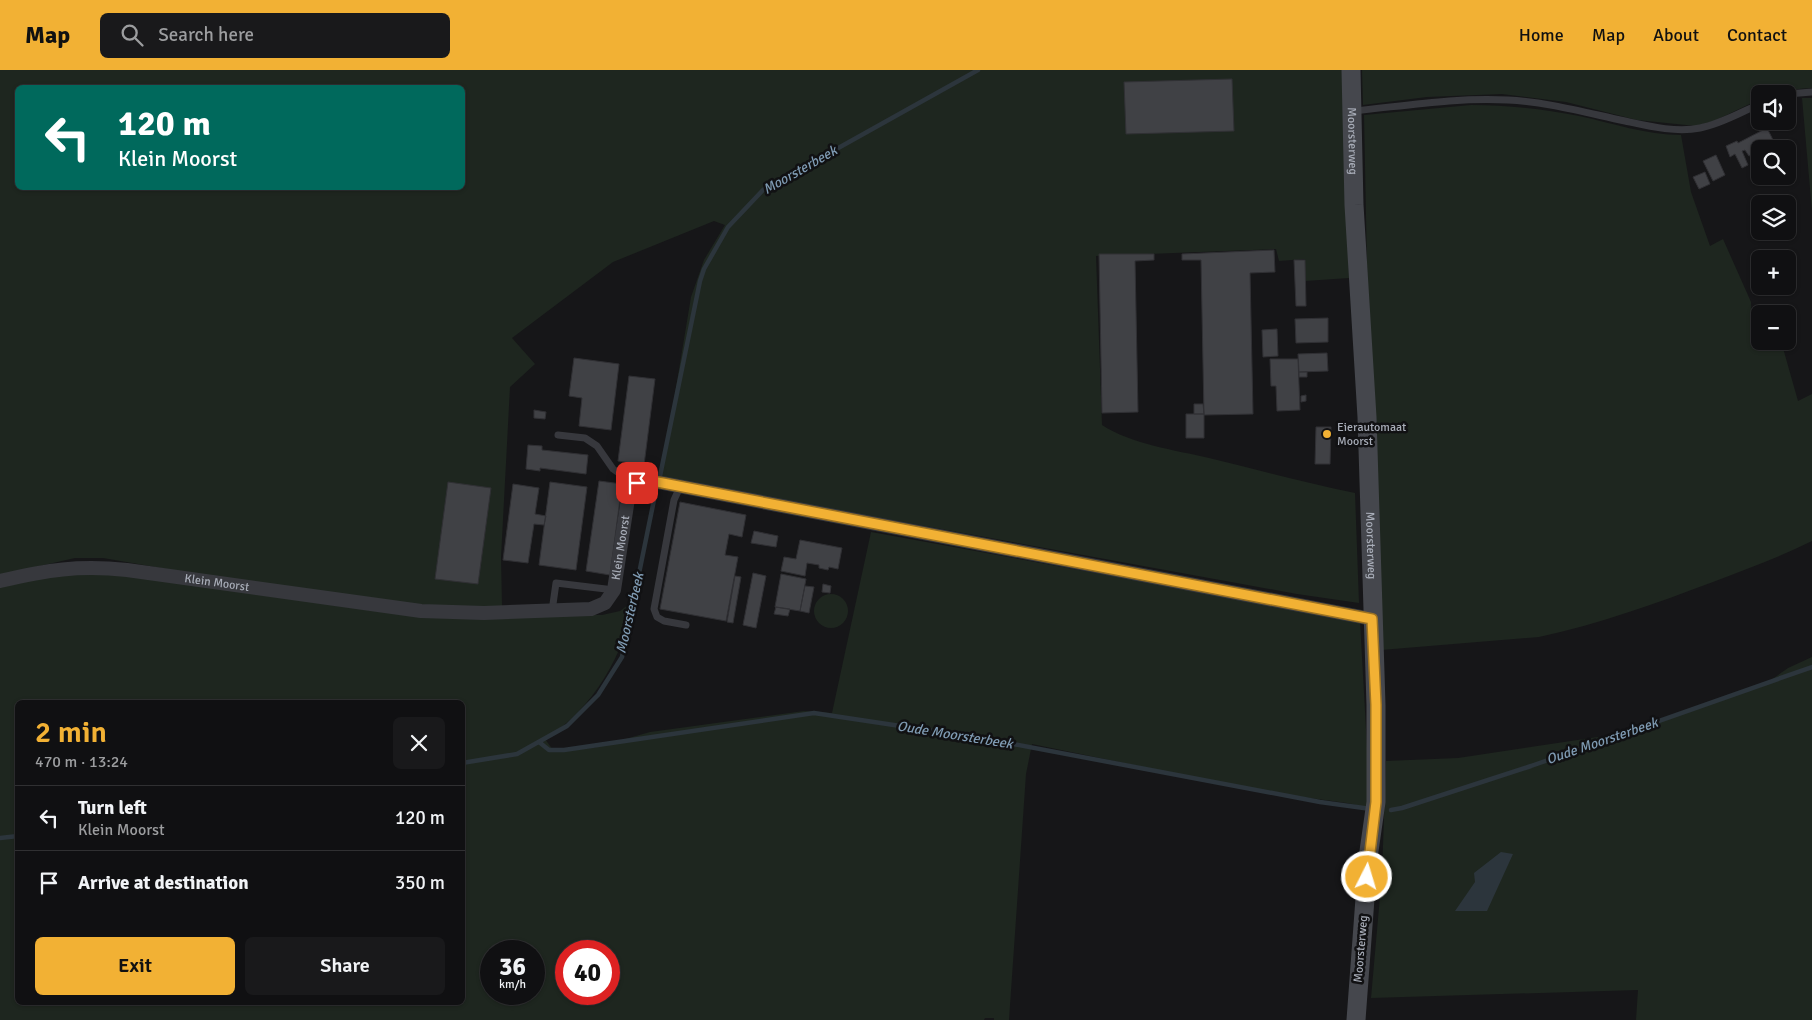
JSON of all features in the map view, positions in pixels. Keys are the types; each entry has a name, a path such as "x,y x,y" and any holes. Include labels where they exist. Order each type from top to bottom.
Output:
{"street":[{"name":"Moorsterweg","path":"1351,70 1354,205 1366,417 1376,705 1376,802 1368,858 1356,1020"},
{"path":"637,483 647,480 1372,619"},
{"name":"Klein Moorst","path":"0,580 54,569 95,568 127,570 421,611 484,613 591,609 605,603 614,590 629,492 637,483"}],"lane":[{"path":"1796,93 1812,92"},
{"path":"1352,111 1445,101 1510,100 1561,107 1651,127 1699,129 1718,123 1751,108"},
{"path":"558,435 585,438 597,446 613,469 637,483"},
{"path":"680,487 674,500 654,609 657,617 664,621 686,625"},
{"path":"552,611 556,583 614,590"}],"shaded area":[{"path":"0,70 1344,70 1349,278 1305,281 1305,259 1279,261 1276,249 1096,256 1102,425 1126,437 1154,446 1355,493 1359,603 1297,594 661,478 691,297 704,260 725,225 714,221 613,262 512,338 535,364 510,387 501,557 502,606 452,606 351,598 251,584 103,558 75,558 0,575"},
{"path":"1362,70 1812,70 1812,88 1796,89 1796,85 1751,85 1751,103 1714,121 1696,126 1637,120 1566,102 1502,94 1427,97 1363,105"},
{"path":"1802,98 1812,98 1812,211"},
{"path":"1471,105 1512,107 1552,111 1642,131 1681,135 1691,192 1710,246 1723,239 1751,302 1751,350 1784,350 1798,401 1812,394 1812,541 1763,563 1671,598 1561,632 1539,637 1381,650 1369,366 1364,115"},
{"path":"871,532 1360,621 1369,783 1368,808 1347,803 1240,787 1032,744 1026,774 1009,1020 985,1018 984,1020 0,1020 0,586 83,570 375,611 542,615 602,615 620,611 636,599 623,640 604,678 578,712 545,739 553,750 560,752 597,747 650,732 804,711 832,713"},
{"path":"831,594 843,599 848,611 843,623 831,628 819,623 814,611 819,599"},
{"path":"1812,657 1812,1020 1636,1020 1638,990 1371,998 1382,874 1386,761 1458,758 1611,735 1761,687 1788,668"},
{"path":"1501,852 1513,854 1487,911 1455,911 1475,882 1474,873"}],"building":[{"path":"1232,79 1234,131 1126,134 1124,82"},
{"path":"1763,130 1768,130 1773,140 1751,140 1751,155 1749,156 1745,150 1742,151 1748,165 1742,168 1735,154 1730,157 1726,146 1737,141 1738,143"},
{"path":"1716,155 1725,175 1713,181 1703,161"},
{"path":"1705,172 1710,184 1699,189 1693,177"},
{"path":"1274,250 1275,272 1250,273 1253,414 1204,415 1201,260 1182,260 1182,254"},
{"path":"1099,254 1154,254 1154,260 1135,261 1138,412 1102,413"},
{"path":"1294,260 1305,260 1306,306 1296,306"},
{"path":"1328,318 1328,342 1296,343 1295,319"},
{"path":"1277,329 1278,356 1263,357 1262,330"},
{"path":"1327,353 1328,371 1299,372 1298,354"},
{"path":"574,358 619,364 611,430 579,426 582,398 569,396"},
{"path":"1270,359 1298,359 1300,410 1277,411 1276,386 1271,386"},
{"path":"1299,372 1307,372 1307,377 1299,377"},
{"path":"629,376 655,379 644,465 618,461"},
{"path":"1306,395 1306,401 1301,402 1301,396"},
{"path":"1194,404 1203,404 1204,414 1194,414"},
{"path":"534,410 546,412 545,419 534,418"},
{"path":"1186,414 1204,414 1204,438 1186,438"},
{"path":"1316,427 1331,427 1330,464 1315,464"},
{"path":"528,445 542,446 542,450 588,455 586,474 540,468 540,471 526,469"},
{"path":"599,481 622,484 610,575 586,571"},
{"path":"448,482 491,488 478,584 435,579"},
{"path":"550,482 587,487 576,570 539,565"},
{"path":"513,484 539,488 535,514 546,516 544,525 534,524 528,563 503,560"},
{"path":"680,502 746,515 742,537 729,534 725,555 738,557 726,621 660,609"},
{"path":"754,531 778,536 776,547 751,543"},
{"path":"800,540 842,548 838,569 829,567 828,570 819,568 819,565 807,563 805,576 781,571 784,557 796,559"},
{"path":"753,573 766,576 756,628 743,625"},
{"path":"781,574 806,579 800,611 775,607"},
{"path":"735,576 741,577 733,623 727,622"},
{"path":"823,584 831,586 830,593 822,592"},
{"path":"805,586 814,587 809,613 800,611"},
{"path":"776,607 790,609 788,616 774,614"}],"waterway":[{"name":"Moorsterbeek","path":"660,476 700,281 704,269 728,227 763,190 978,70"},
{"name":"Moorsterbeek","path":"465,763 517,754 567,726 598,695 622,657 656,490"},
{"name":"Oude Moorsterbeek","path":"1391,810 1531,766 1812,667"},
{"name":"Oude Moorsterbeek","path":"539,742 549,750 564,750 814,713 987,739 1320,802 1371,809"},
{"name":"Moorsterbeek","path":"0,838 15,836"}],"place":[{"name":"Eierautomaat Moorst","path":"1327,434"}],"route":[{"path":"637,483 647,480 1372,619 1376,705 1376,802 1367,877"}]}
